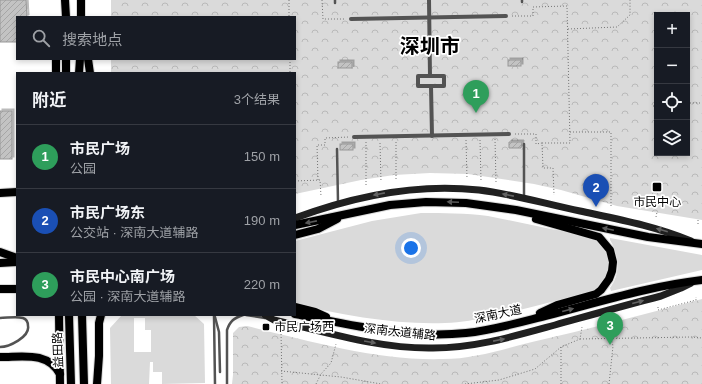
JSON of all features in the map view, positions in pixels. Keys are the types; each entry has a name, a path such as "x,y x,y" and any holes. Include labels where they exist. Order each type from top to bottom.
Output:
{"main road":[{"path":"65,0 65,16"},
{"path":"81,0 81,16"},
{"path":"81,16 86,0"},
{"path":"56,60 56,72"},
{"path":"66,60 66,72"},
{"path":"79,72 80,60"},
{"path":"88,60 90,72"},
{"path":"296,218 338,203 392,191 420,188 480,190 649,226 700,244"},
{"path":"0,192 16,192"},
{"path":"296,225 390,205 426,202 466,203 516,210 648,237 700,244"},
{"path":"516,210 552,224 599,237 607,245 612,258 611,276 601,290 588,297 557,305 527,320"},
{"path":"296,235 318,229 347,215"},
{"path":"0,252 16,258"},
{"path":"0,263 16,262"},
{"name":"深南大道","path":"296,314 387,331 434,334 479,331 638,292 698,280"},
{"name":"深南大道辅路","path":"267,316 274,320 351,338 392,345 432,348 452,347 485,342 530,332 661,296 698,280"},
{"path":"0,289 16,290"},
{"path":"296,307 315,312 333,321"},
{"path":"53,316 59,330"},
{"path":"59,316 60,384"},
{"name":"益田路","path":"69,316 72,384"},
{"name":"益田路","path":"82,316 84,384"},
{"path":"97,384 99,323 101,316"},
{"path":"0,357 32,357 47,360 60,374"}],"street":[{"path":"429,0 430,76"},
{"path":"351,19 506,16"},
{"path":"418,76 430,76 444,76 444,86 418,86 418,76"},
{"path":"431,86 432,136"},
{"path":"354,138 508,134"}],"lane":[{"path":"524,144 524,199"},
{"path":"337,149 338,203"},
{"path":"214,316 219,332 220,372"},
{"path":"214,316 215,384"},
{"path":"227,384 229,324 232,320 242,316"},
{"path":"251,316 274,320"},
{"path":"0,318 24,319 27,322 28,329 27,333 13,344 0,347"},
{"path":"99,356 102,384"}],"path":[{"path":"289,0 289,16"},
{"path":"322,0 322,19 351,19"},
{"path":"568,29 617,27 630,15 630,0"},
{"path":"506,16 533,16 533,7 567,6 570,143 536,144 536,134 508,134"},
{"path":"290,60 290,72"},
{"path":"690,103 702,103"},
{"path":"569,132 610,132 611,207"},
{"path":"466,135 467,179"},
{"path":"480,135 481,180"},
{"path":"495,135 496,182"},
{"path":"365,137 366,186"},
{"path":"380,137 381,182"},
{"path":"396,137 396,180"},
{"path":"320,196 320,180 318,180 318,145 325,145 325,138 354,138"},
{"path":"542,143 542,168 554,168 554,195"},
{"path":"296,180 318,180"},
{"path":"656,217 657,212"},
{"path":"698,220 698,225"},
{"path":"658,307 658,310 696,300 696,297"},
{"path":"580,339 582,326"},
{"path":"281,331 282,384"},
{"path":"609,384 614,346 611,338"},
{"path":"466,384 499,380 535,369 561,347 580,339 702,338"},
{"path":"316,384 321,374 331,363 336,344"},
{"path":"561,347 561,384"},
{"path":"282,371 321,374 381,384"}],"green space":[{"path":"111,0 702,0 702,220 617,206 534,184 468,174 430,173 394,175 361,180 296,194 296,72 111,72 111,60 296,60 296,16 111,16"},
{"path":"421,213 488,216 575,233 593,239 601,244 605,249 608,256 609,266 607,274 600,285 590,292 475,320 445,323 389,321 332,312 296,304 296,241 372,221"},
{"path":"610,238 702,255 702,270 611,291 610,288 616,276 618,264"},
{"path":"702,299 702,384 232,384 233,333 239,327 247,326 319,344 394,357 454,359 596,327"},
{"path":"121,316 195,316 204,324 205,383 162,384 162,372 153,372 153,362 150,362 149,384 111,384 110,328","holes":["134,318 145,318 145,330 151,330 151,352 134,352"]}],"building":[{"path":"0,0 26,0 27,16 16,16 16,42 0,42"},
{"path":"508,60 521,60 521,66 508,66"},
{"path":"338,62 352,62 352,68 338,68"},
{"path":"0,111 12,111 12,159 0,159"},
{"path":"509,142 522,142 521,148 509,148"},
{"path":"340,144 353,144 353,150 340,150"}],"place":[{"name":"市民广场","path":"476,113"},
{"name":"市民中心","path":"657,187"},
{"name":"市民广场东","path":"596,207"},
{"name":"市民广场西","path":"266,327"},
{"name":"市民中心南广场","path":"610,345"}],"district":[{"name":"深圳市","path":"430,46"}]}
